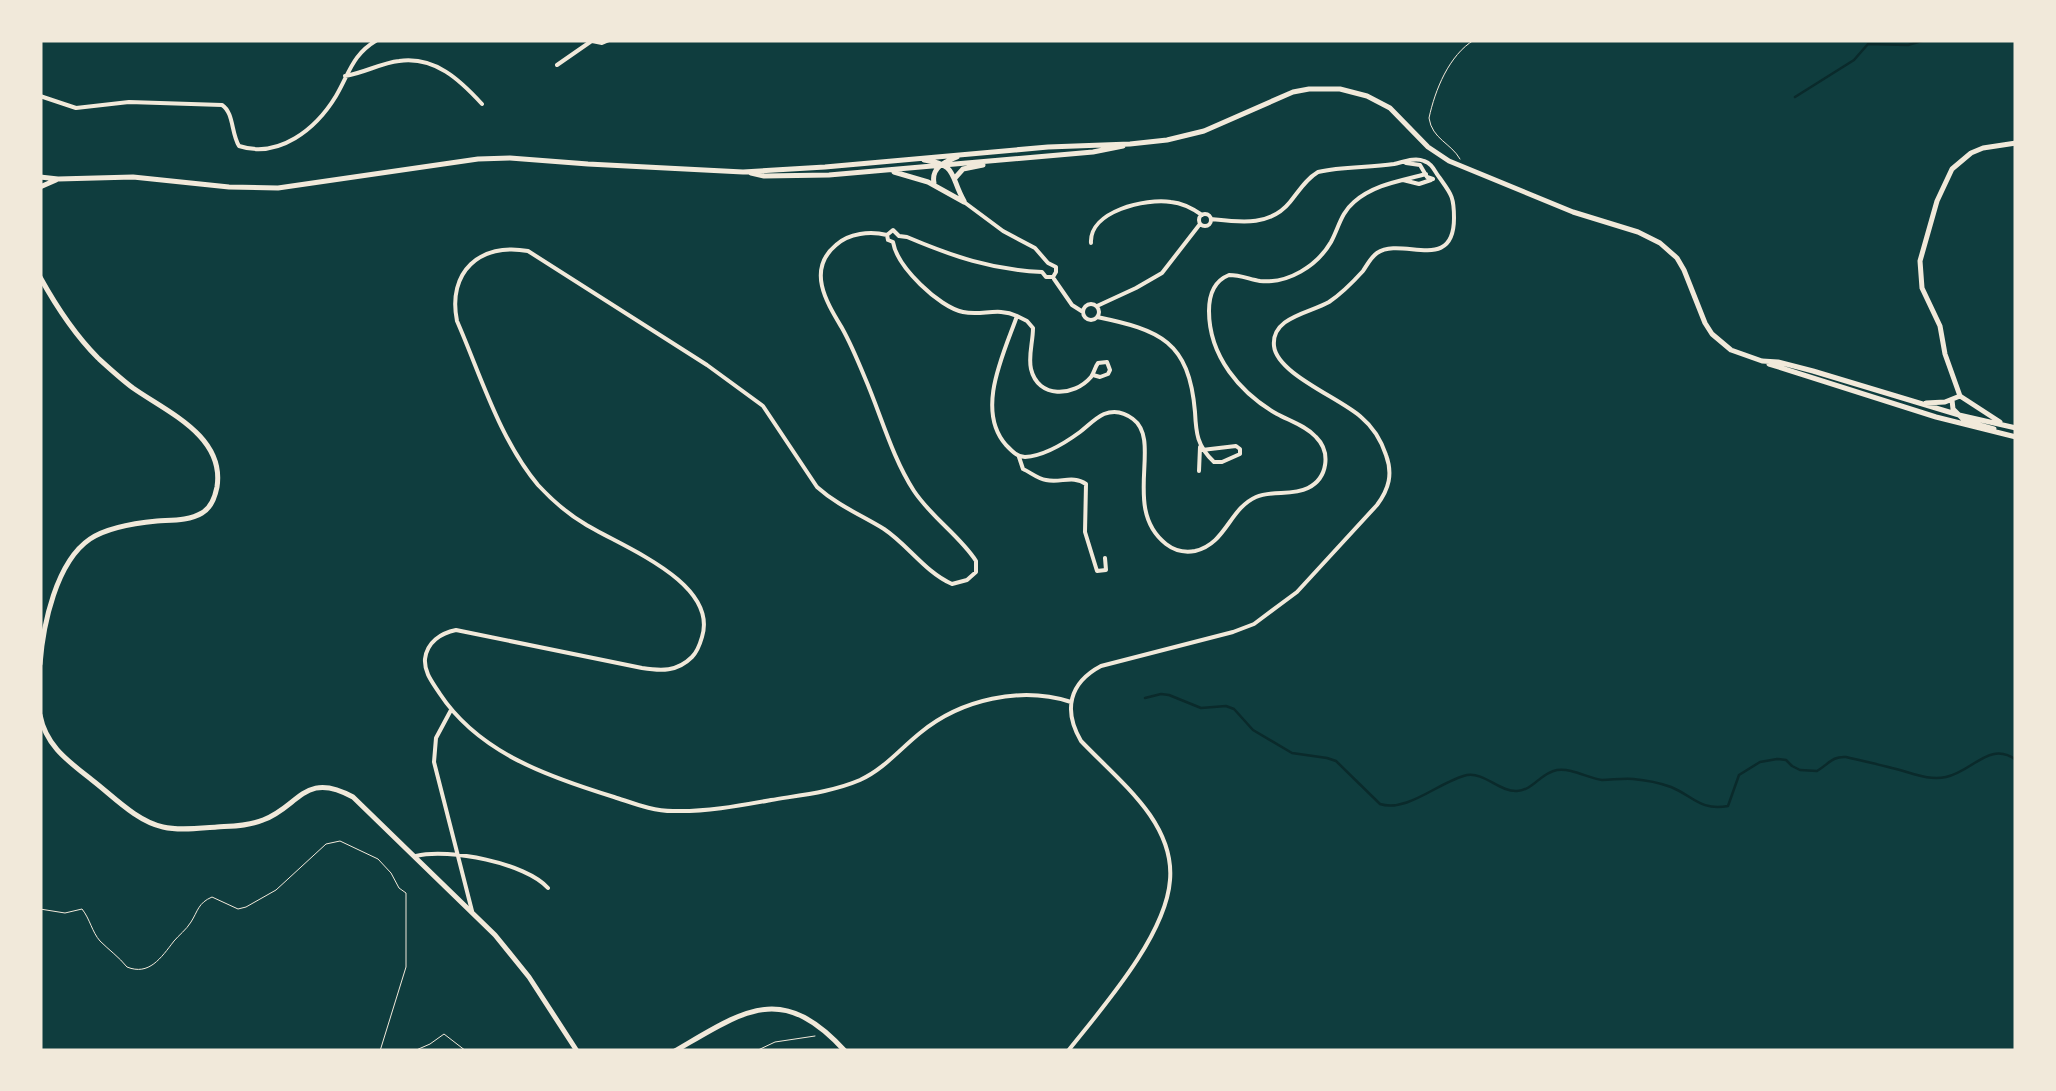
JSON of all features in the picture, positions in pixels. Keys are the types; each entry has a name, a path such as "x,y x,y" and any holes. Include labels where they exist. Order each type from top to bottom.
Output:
{"main road":[{"path":"40,177 133,177 278,188 510,158 743,172 824,168 1048,146 1167,140 1204,131 1293,92 1326,88 1355,92 1378,101 1400,116 1439,156 1458,165 1574,212 1652,238 1677,258 1704,323 1731,350 1776,368 1936,417 2016,437"},
{"path":"2007,426 1960,396 1940,326 1922,288 1920,269 1936,201 1952,169 1983,148 2016,143"},
{"path":"743,172 795,176 886,170 1093,152 1130,144"},
{"path":"934,186 935,170 966,154"},
{"path":"916,159 950,168 964,202"},
{"path":"941,191 949,190 963,169 992,162"},
{"path":"886,170 916,176 964,202"},
{"path":"40,187 58,179"},
{"path":"40,277 61,312 96,355 206,442 218,482 213,500 202,513 109,530 75,552 48,612 40,664"},
{"path":"1762,361 1813,371 2016,428"},
{"path":"1920,404 1960,396"},
{"path":"1952,400 1952,409 1965,421 2016,437"},
{"path":"1936,417 1967,414 1970,402"},
{"path":"40,715 57,752 128,808 163,827 252,823 278,813 302,792 326,788 353,797 472,912 529,977 577,1051"},
{"path":"675,1051 734,1017 763,1010 808,1018 844,1051"}],"street":[{"path":"40,96 76,108 129,102 222,104 239,146 269,149 289,143 315,120 335,97 356,57 378,40"},
{"path":"557,64 592,40 609,40"},
{"path":"345,76 398,61 424,62 454,76 482,104"},
{"path":"1211,220 1265,220 1282,212 1318,172 1423,160 1436,170 1435,177"},
{"path":"1401,162 1420,165 1426,174"},
{"path":"1019,456 1054,448 1108,412 1131,418 1142,431 1146,516 1157,536 1182,552 1200,550 1217,540 1240,510 1256,497 1311,487 1326,464 1322,445 1313,433 1256,402 1232,376 1212,334 1209,310 1213,290 1220,279 1230,275 1265,281 1303,270 1329,245 1350,206 1371,191 1426,174 1448,188 1453,203 1453,230 1447,243 1433,251 1391,248 1377,253 1332,300 1289,320 1275,333 1274,348 1289,370 1344,403 1373,430 1386,454 1390,475 1385,494 1298,592 1254,624 1101,666 1086,675 1076,688 1071,702 1072,720 1081,741 1148,812 1162,837 1170,870 1168,896 1152,933 1122,982 1068,1051"},
{"path":"1403,180 1419,184 1435,177"},
{"path":"964,202 1035,248 1056,267 1053,277"},
{"path":"1091,242 1092,230 1113,213 1151,202 1184,205 1207,214 1211,220"},
{"path":"1083,312 1088,304 1097,306 1162,273 1200,224 1202,215"},
{"path":"1200,224 1208,226 1211,220"},
{"path":"1042,272 965,261 899,236 894,230 887,235 869,232 850,236 825,259 821,276 826,302 854,350 896,457 944,528 976,561 976,572 967,580 952,584 885,530 817,486 763,406 706,366 528,251 496,250 475,260 456,287 457,321 508,438 539,486 558,504 658,566 691,592 699,602 705,628 690,658 666,670 452,630 432,643 425,663 431,680 452,710 502,752 542,772 657,810 698,812 836,790 881,767 924,729 983,701 1040,695 1071,702"},
{"path":"887,235 893,242"},
{"path":"893,242 899,236"},
{"path":"893,242 900,260 941,302 968,314 999,310 1027,320 1033,328 1030,368 1042,386 1052,392 1064,392 1093,376"},
{"path":"1048,263 1042,272 1046,278 1053,277"},
{"path":"1053,277 1072,305 1089,320 1098,317 1136,325 1160,336 1180,354 1192,393 1201,448 1199,471"},
{"path":"1097,306 1098,317"},
{"path":"1017,316 994,384 992,416 1000,438 1019,456 1023,469 1044,480 1075,479 1086,484 1085,532 1097,571 1106,570 1105,558"},
{"path":"1236,446 1240,454 1214,462 1201,448 1236,446"},
{"path":"452,710 436,738 434,762 472,912"},
{"path":"415,856 458,854 520,870 548,888"}],"path":[{"path":"1458,165 1459,156 1436,135 1429,118 1452,61 1474,40"},
{"path":"40,909 65,913 82,909 98,939 127,966 142,970 168,950 192,921 201,902 212,898 238,909 246,907 276,890 326,844 340,841 378,860 406,894 408,956 380,1051"},
{"path":"414,1051 444,1034 466,1051"},
{"path":"756,1051 775,1042 828,1034"}],"waterway":[{"path":"1795,97 1854,60 1868,44 1908,45 1925,40"},
{"path":"1145,698 1161,694 1201,708 1234,709 1253,730 1292,753 1336,761 1380,804 1390,806 1467,775 1480,776 1517,791 1551,772 1563,770 1602,780 1657,783 1703,805 1718,807 1728,806 1739,775 1760,762 1777,759 1800,770 1817,771 1834,759 1846,757 1939,778 1955,774 1989,755 2007,755 2016,760"}]}
